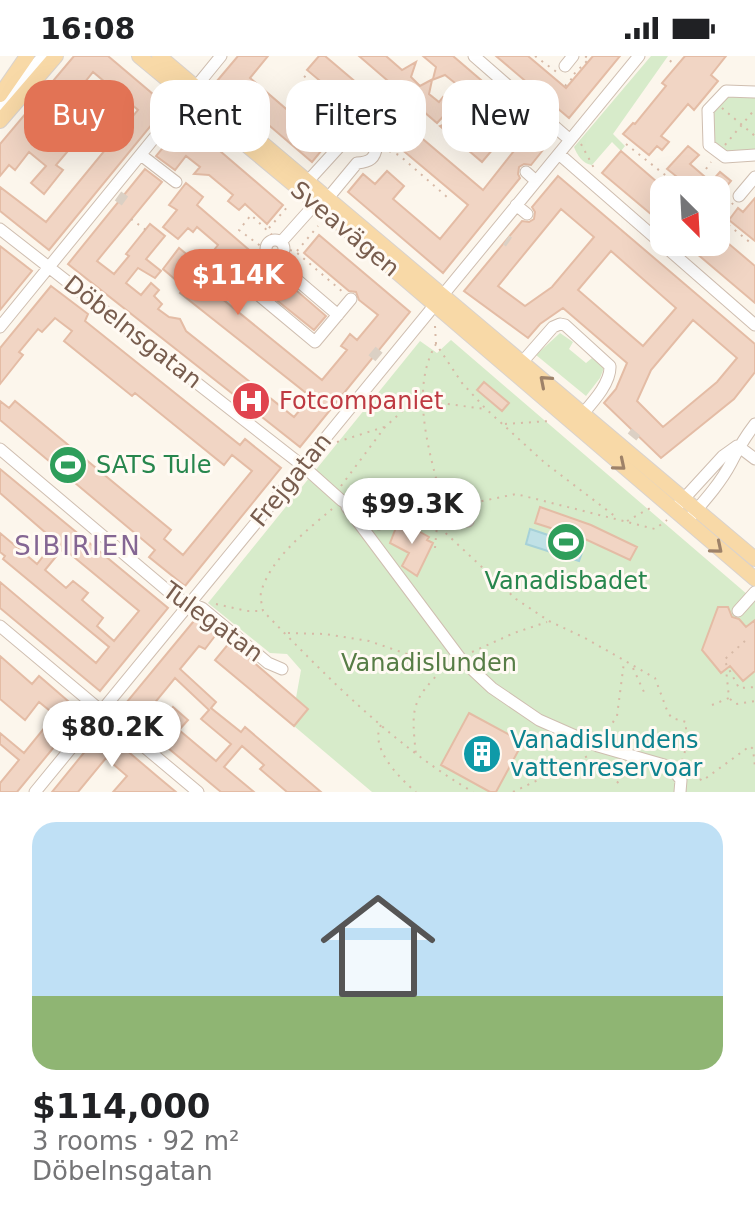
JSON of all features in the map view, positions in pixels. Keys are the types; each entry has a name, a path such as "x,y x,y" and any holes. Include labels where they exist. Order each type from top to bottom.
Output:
{"main road":[{"path":"0,95 27,56"},
{"path":"0,121 56,56"},
{"name":"Sveavägen","path":"139,56 174,80"},
{"name":"Sveavägen","path":"159,56 181,80"},
{"name":"Sveavägen","path":"264,152 578,419 670,515 687,522 755,579"},
{"name":"Sveavägen","path":"270,152 308,181 322,200"},
{"name":"Sveavägen","path":"578,419 627,442 684,498 755,559"}],"street":[{"path":"0,107 43,56"},
{"path":"202,80 221,56"},
{"path":"474,56 575,140"},
{"name":"Frejgatan","path":"35,792 303,466 382,360 438,299 559,154 575,140 639,56"},
{"path":"755,92 726,91 708,110 709,145 725,157 755,155"},
{"path":"0,327 115,193 150,144"},
{"name":"Sveavägen","path":"308,181 334,152"},
{"name":"Sveavägen","path":"322,200 357,163 368,162 376,152"},
{"path":"559,154 755,325"},
{"path":"141,155 176,182"},
{"path":"526,172 536,181"},
{"path":"739,196 755,177"},
{"path":"280,245 322,200"},
{"path":"516,205 527,214"},
{"name":"Döbelnsgatan","path":"0,229 303,466 338,497"},
{"path":"495,230 506,240"},
{"path":"266,250 267,244 280,245"},
{"path":"280,245 283,268 338,315"},
{"path":"231,272 315,342 351,299"},
{"path":"518,368 553,327 565,325 610,366 611,373 578,419"},
{"path":"687,522 731,464 738,446 755,424"},
{"path":"670,515 723,456 738,446"},
{"path":"738,446 755,459"},
{"name":"Tulegatan","path":"0,449 175,597 202,608 268,663 282,669"},
{"path":"338,497 379,524"},
{"path":"338,497 460,658 492,688 539,720 598,746 671,767 681,780 680,792"},
{"path":"360,512 400,506 439,509 468,521"},
{"path":"738,611 755,592"},
{"path":"0,626 198,792"}],"path":[{"path":"670,62 675,56"},
{"path":"565,86 575,75"},
{"path":"304,76 309,80"},
{"path":"715,102 755,136"},
{"path":"706,169 755,109"},
{"path":"575,140 596,171"},
{"path":"626,144 666,176"},
{"path":"392,152 447,197"},
{"path":"730,207 739,196"},
{"path":"280,245 290,204"},
{"path":"266,250 239,230 251,215 280,245 351,299"},
{"path":"131,219 146,230"},
{"path":"280,245 318,226"},
{"path":"730,227 752,244"},
{"path":"435,326 436,344 462,383 486,409 545,463 616,518"},
{"path":"435,548 439,509 423,401 427,359 436,344"},
{"path":"424,391 385,427 338,497 291,544 260,594 263,611 416,756 473,792"},
{"path":"423,401 486,409"},
{"path":"503,424 550,421"},
{"path":"336,442 385,427"},
{"path":"459,505 516,494 655,529 670,515"},
{"path":"626,522 652,507"},
{"path":"437,525 516,599 549,621 655,678 668,713 672,718 686,722 686,748 682,761 697,779 707,779 750,746 755,767"},
{"path":"210,603 263,611"},
{"path":"460,658 549,621"},
{"path":"286,633 325,634 369,641 445,667 420,692 416,701 416,756"},
{"path":"745,641 724,660 739,688 755,687"},
{"path":"513,792 589,757 617,716 624,661"},
{"path":"632,667 644,692"},
{"path":"726,669 729,698 736,704 755,701"},
{"path":"712,705 729,698"},
{"path":"382,724 376,735 378,743 402,781 416,792"},
{"path":"617,783 638,759"}],"green space":[{"path":"651,56 668,56 613,134 625,146 621,151 612,142 592,165 586,163 574,147"},
{"path":"755,96 755,152 726,153 714,142 713,112 728,97"},
{"path":"560,333 573,342 569,349 586,363 592,358 604,368 586,396 536,355"},
{"name":"Vanadislunden","path":"451,340 755,601 755,792 372,792 294,726 308,709 296,698 301,670 287,654 270,653 208,603 420,341 437,353"}],"water":[{"path":"530,529 584,547 579,561 526,544"}],"building":[{"path":"74,56 108,56 150,92 150,127 134,146 134,115 138,110 134,107 134,80 102,80 93,72 87,80 54,80"},
{"path":"238,56 268,56 250,78 252,80 218,80"},
{"path":"319,56 325,56 353,80 319,80 307,70"},
{"path":"359,56 386,56 402,70 416,62 411,77 414,80 387,80"},
{"path":"423,56 453,56 481,80 451,80 445,75 432,80 429,94 439,102 442,98 442,118 437,123 426,114 426,83 433,79 436,67"},
{"path":"496,56 528,56 556,80 524,80"},
{"path":"593,56 620,56 569,118 559,110 559,82 566,88"},
{"path":"685,56 726,56 711,75 718,81 694,110 688,104 661,136 669,142 662,150 657,146 649,155 623,134 666,86 662,83"},
{"path":"270,95 286,109 286,140 270,126"},
{"path":"24,115 24,152 29,152 15,170 9,165 0,176 0,144"},
{"path":"426,142 483,190 513,152 541,152 531,165 519,167 520,178 443,273 348,192 363,174 375,184 387,171 404,186 393,199 440,239 468,205 405,152 426,152"},
{"path":"688,146 699,155 690,164 704,176 676,176 667,169"},
{"path":"621,151 650,176 650,213 602,173"},
{"path":"29,152 67,152 56,165 63,170 44,194 31,183 46,166"},
{"path":"104,152 129,152 49,250 0,211 0,187 46,222"},
{"path":"159,152 221,152 283,205 267,224 245,204 239,210 228,201 233,195 209,175 194,174 200,167 186,156 175,170 156,156"},
{"path":"300,152 320,152 312,162"},
{"path":"470,152 490,152 482,162"},
{"path":"145,169 162,182 97,261 114,274 150,224 165,236 146,259 161,271 155,278 138,268 126,283 141,295 151,283 159,290 154,296 162,304 158,309 169,317 180,319 186,331 294,417 311,397 180,293 184,287 163,269 179,248 201,266 194,276 322,380 347,350 341,346 350,334 357,340 378,315 359,300 356,292 349,291 304,253 319,235 410,312 300,447 68,264"},
{"path":"558,176 755,344 755,372 734,399 661,458 604,403 616,389 627,363 563,308 540,324 528,338 464,291 522,221 534,219 532,207","holes":["561,209 594,237 552,287 525,306 498,286","611,251 676,308 643,346 578,290","693,320 737,358 717,382 663,427 637,401 651,370"]},
{"path":"186,183 203,197 197,205 326,316 314,330 214,250 218,245 197,227 193,232 188,228 178,239 163,227 177,210 169,205"},
{"path":"755,198 755,241 730,221 738,208 743,212"},
{"path":"730,245 755,266 755,303 700,256 730,256"},
{"path":"0,246 32,271 0,310"},
{"path":"51,286 88,314 85,321 240,445 245,439 281,468 185,586 149,557 155,550 0,420 0,401 9,408 15,401 171,530 164,539 183,555 252,471 232,455 224,465 135,393 132,396 64,341 72,331 55,318 42,332 38,329 19,352 23,355 0,384 0,348"},
{"path":"484,382 509,403 502,411 477,390"},
{"path":"0,469 168,608 100,691 0,608 0,582 96,663 109,647 3,559 0,533 37,564 55,541 0,493","holes":["63,548 139,611 114,641 97,626 103,618 82,600 88,593 73,581 66,588 45,570"]},
{"path":"540,507 591,525 637,547 630,560 585,539 535,523"},
{"path":"399,520 429,537 427,540 433,543 417,576 402,566 409,553 390,543"},
{"path":"718,607 728,607 732,617 739,619 746,627 755,620 755,671 743,681 730,666 721,673 702,650"},
{"path":"198,616 218,632 205,649 199,646 180,669 216,702 211,708 241,732 245,727 321,792 287,792 260,769 264,765 242,746 224,767 254,792 221,792 121,709","holes":["175,678 209,710 201,719 231,744 216,761 179,730 188,720 173,707 165,717 152,706"]},
{"path":"230,642 308,709 294,726 215,660"},
{"path":"0,656 32,684 39,676 82,713 17,792 0,792 0,783 19,760 0,744 0,733 24,753 55,715 39,702 25,720 0,699"},
{"name":"Vanadislundens vattenreservoar","path":"469,713 523,742 496,792 490,792 441,765"},
{"path":"105,732 176,792 113,792 127,776 106,758 78,792 52,792 100,733"}],"tunnel":[{"path":"118,196 125,201"},
{"path":"372,351 379,357"},
{"path":"632,437 636,432"}],"place":[{"name":"Fotcompaniet","path":"251,401"},
{"name":"SATS Tule","path":"68,465"},
{"name":"Vanadisbadet","path":"566,542"},
{"name":"Vanadislundens vattenreservoar","path":"482,754"}],"district":[{"name":"SIBIRIEN","path":"78,546"}]}
